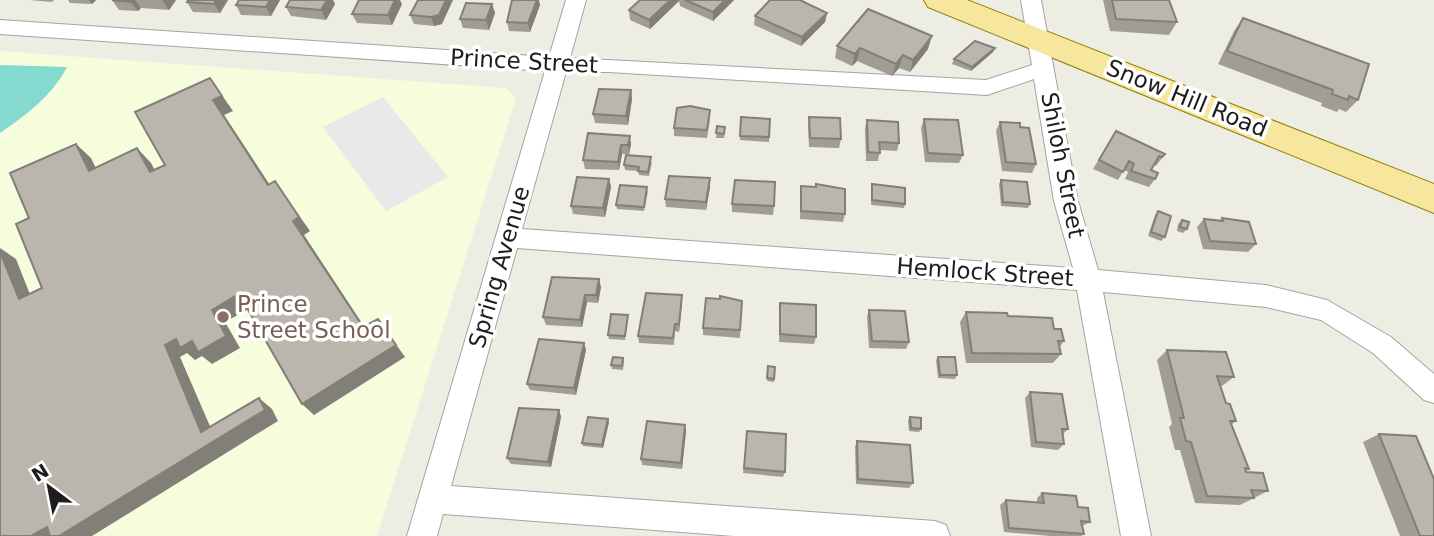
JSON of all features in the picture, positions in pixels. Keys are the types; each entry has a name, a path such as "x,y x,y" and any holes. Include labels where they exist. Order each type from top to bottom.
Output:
{"main road":[{"name":"Snow Hill Road","path":"939,0 1042,53 1434,199"}],"street":[{"name":"Spring Avenue","path":"422,536 507,238 560,65 576,0"},
{"name":"Shiloh Street","path":"1031,0 1066,201 1088,280 1136,536"},
{"name":"Prince Street","path":"0,27 560,65 608,65 987,88 1042,53"},
{"name":"Hemlock Street","path":"507,238 1088,280 1266,296 1327,311 1382,345 1434,391"},
{"path":"433,499 935,536"}],"shaded area":[{"name":"Prince Street School","path":"0,51 506,88 516,99 377,536 0,536"},
{"path":"0,65 67,67 46,96 0,133"},
{"path":"383,97 448,177 386,211 323,127"}],"building":[{"path":"216,0 214,4 187,2"},
{"path":"239,0 270,0 266,7 236,5"},
{"path":"290,0 327,0 321,10 286,7"},
{"path":"359,0 395,0 388,15 352,14"},
{"path":"418,0 446,0 439,15 410,15"},
{"path":"512,0 537,0 528,23 507,22"},
{"path":"640,0 670,0 649,20 629,10"},
{"path":"685,0 725,0 713,12"},
{"path":"770,0 800,0 827,13 802,37 755,16"},
{"path":"1112,0 1169,0 1177,22 1116,19"},
{"path":"466,3 492,4 486,20 460,19"},
{"path":"868,9 932,36 913,60 903,55 896,64 860,48 855,54 837,46"},
{"path":"1243,18 1369,64 1358,100 1349,96 1348,100 1332,94 1333,90 1227,51"},
{"path":"975,41 995,48 972,67 954,59"},
{"path":"210,78 222,96 213,100 268,185 275,181 299,217 293,221 363,327 378,319 396,345 302,404 239,294 212,310 226,336 198,352 192,341 180,348 176,339 165,345 201,432 259,398 265,410 59,536 50,536 47,527 31,536 0,536 0,252 19,299 42,288 16,224 29,218 10,173 76,144 89,171 137,148 150,172 165,165 135,112"},
{"path":"599,89 631,90 626,116 593,114"},
{"path":"690,106 710,110 707,130 674,128 677,108"},
{"path":"741,117 770,119 769,137 740,136"},
{"path":"809,117 840,118 841,139 810,138"},
{"path":"924,119 958,120 963,155 928,153"},
{"path":"867,120 898,122 899,143 879,142 880,153 868,152"},
{"path":"1000,122 1020,123 1020,127 1029,128 1036,164 1006,162"},
{"path":"717,126 725,127 724,134 716,133"},
{"path":"1116,131 1165,154 1159,156 1151,170 1158,173 1155,179 1131,171 1134,164 1129,161 1123,172 1099,160"},
{"path":"588,133 630,136 628,145 621,145 618,162 583,160"},
{"path":"626,155 651,157 648,172 638,171 639,167 624,165"},
{"path":"669,176 710,178 706,202 665,199"},
{"path":"577,177 609,179 603,208 571,206"},
{"path":"735,180 775,182 774,206 732,204"},
{"path":"1001,180 1027,182 1030,204 1003,202"},
{"path":"816,184 845,189 845,214 801,211 801,186 816,187"},
{"path":"872,184 905,188 905,204 872,200"},
{"path":"620,185 647,187 644,207 616,205"},
{"path":"1158,211 1171,216 1165,237 1151,232"},
{"path":"1222,218 1249,222 1256,244 1210,241 1204,219 1223,221"},
{"path":"1182,220 1189,222 1187,229 1180,227"},
{"path":"552,277 599,279 596,295 585,295 580,320 543,317"},
{"path":"646,293 682,295 679,324 675,324 673,338 638,336"},
{"path":"720,296 742,301 740,330 703,328 706,298 720,299"},
{"path":"780,303 816,305 816,337 780,334"},
{"path":"869,310 905,311 909,342 872,341"},
{"path":"966,312 1052,318 1054,329 1061,329 1064,341 1058,341 1061,354 972,353"},
{"path":"611,314 628,315 625,336 608,335"},
{"path":"539,339 584,343 574,388 527,384"},
{"path":"1167,350 1226,352 1234,377 1217,376 1226,403 1230,404 1236,421 1230,421 1249,469 1245,468 1246,472 1263,473 1268,491 1251,490 1254,498 1207,496 1191,442 1186,441 1180,418 1184,418"},
{"path":"613,357 623,358 622,366 611,365"},
{"path":"938,357 955,357 957,375 940,375"},
{"path":"768,366 775,367 774,379 767,378"},
{"path":"1030,392 1062,394 1068,429 1062,429 1064,444 1036,442"},
{"path":"519,408 559,410 548,462 507,458"},
{"path":"588,417 608,419 602,445 582,443"},
{"path":"910,417 921,418 921,429 911,428"},
{"path":"647,421 685,425 681,463 641,459"},
{"path":"747,431 786,434 785,472 744,468"},
{"path":"1379,434 1416,436 1434,479 1434,536 1420,536"},
{"path":"857,441 910,445 913,483 858,479"},
{"path":"1042,493 1076,496 1078,507 1088,508 1090,522 1081,521 1084,534 1009,528 1006,500 1044,503"}],"place":[{"name":"Prince Street School","path":"223,317"}]}
